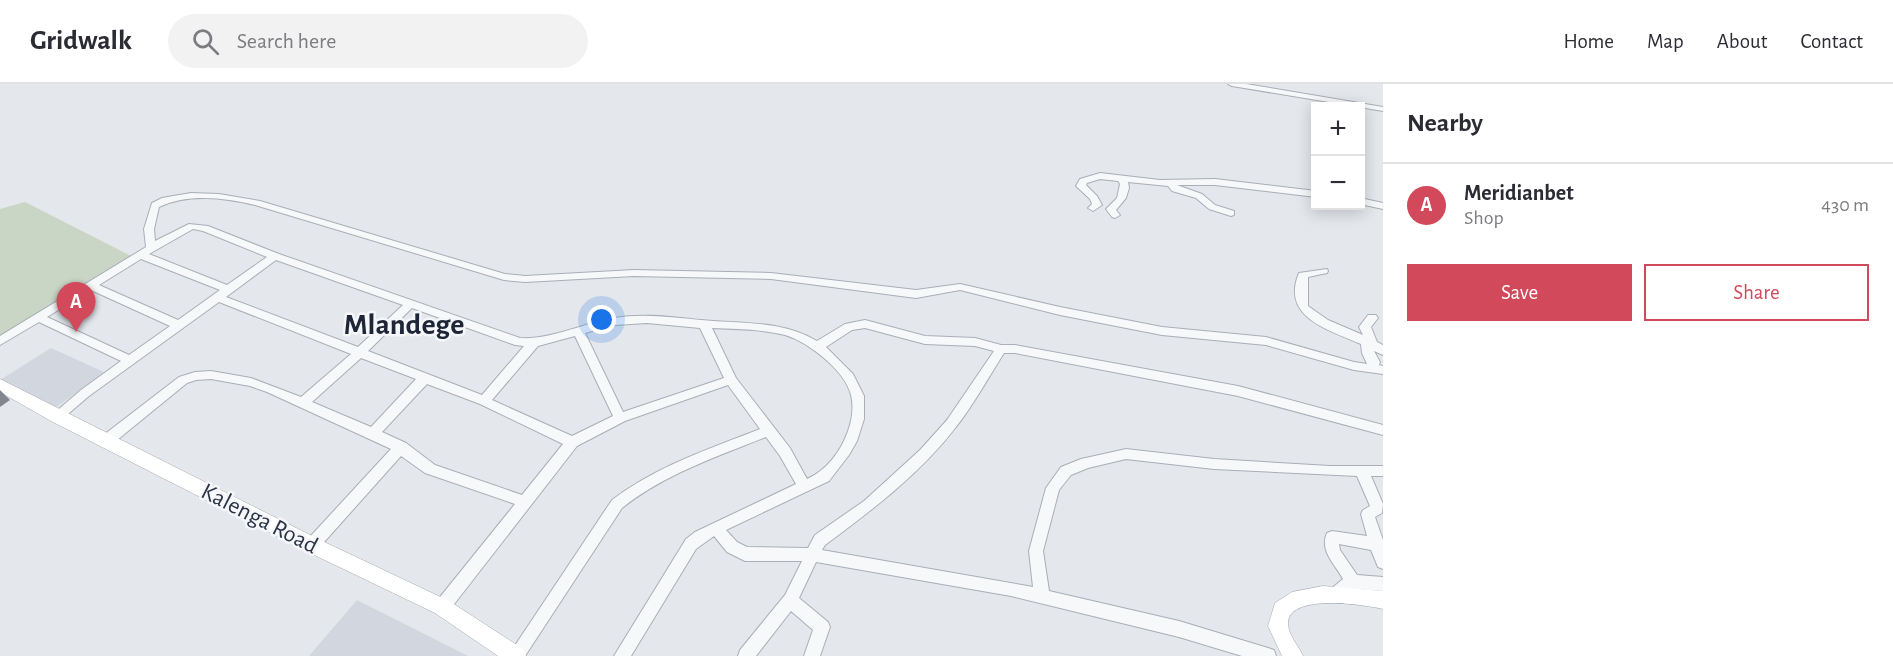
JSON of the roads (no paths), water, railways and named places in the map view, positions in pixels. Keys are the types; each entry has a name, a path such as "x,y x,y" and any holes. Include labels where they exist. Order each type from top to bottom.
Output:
{"main road":[{"name":"Kalenga Road","path":"0,385 57,417 263,518 312,545 442,607 516,656"},
{"path":"1293,656 1280,632 1278,622 1280,615 1292,601 1345,587 1383,600"}],"street":[{"path":"1232,84 1383,109"},
{"path":"1093,208 1097,206 1096,202 1081,186 1083,181 1094,176 1173,183 1215,182 1311,193"},
{"path":"1115,215 1112,209 1120,201 1125,186 1121,179"},
{"path":"1173,183 1172,186 1175,189 1199,196 1211,206 1231,213"},
{"path":"146,251 152,212 157,204 181,198 219,196 257,203 504,277 525,279 653,272 771,276 916,294 928,294 956,286 1050,309 1162,331 1275,343 1377,370"},
{"path":"1365,202 1383,206"},
{"path":"0,341 146,251 186,228 197,226 519,342 534,343 612,322 642,319 777,330 793,333 818,346 854,385 858,396 854,430 837,464 824,477 805,487 699,536 691,544 622,656"},
{"path":"146,251 230,290"},
{"path":"57,417 275,256"},
{"path":"1323,271 1303,275 1301,301 1304,309 1319,320 1383,351"},
{"path":"92,286 180,326"},
{"path":"219,298 484,401 572,442"},
{"path":"304,402 410,304"},
{"path":"39,318 131,361"},
{"path":"1372,318 1365,327 1370,343 1368,353 1377,370"},
{"path":"704,324 731,380 785,452 805,487"},
{"path":"818,346 849,327 865,324 925,340 975,342 1001,349 1034,353 1238,391 1383,430"},
{"path":"578,330 620,418"},
{"path":"484,401 534,343"},
{"path":"747,656 790,600 820,540 869,505 925,454 952,423 1001,349"},
{"path":"106,441 177,384 195,376 210,375 251,382 304,402 401,447 430,469 525,502"},
{"path":"373,433 425,378"},
{"path":"442,607 572,442 620,418 731,380"},
{"path":"516,656 617,504 631,491 768,431"},
{"path":"312,545 401,447"},
{"path":"1042,597 1036,551 1053,488 1066,471 1086,463 1113,455 1138,454 1214,464 1383,471"},
{"path":"1361,470 1377,508 1368,515 1383,562"},
{"path":"716,529 732,548 745,554 813,555 1011,589 1179,629 1268,656"},
{"path":"1377,544 1332,537 1331,546 1334,554 1349,571 1345,587 1383,584"},
{"path":"790,600 822,627 812,656"}],"place":[{"name":"Meridianbet","path":"76,332"}],"district":[{"name":"Mlandege","path":"404,324"}]}
